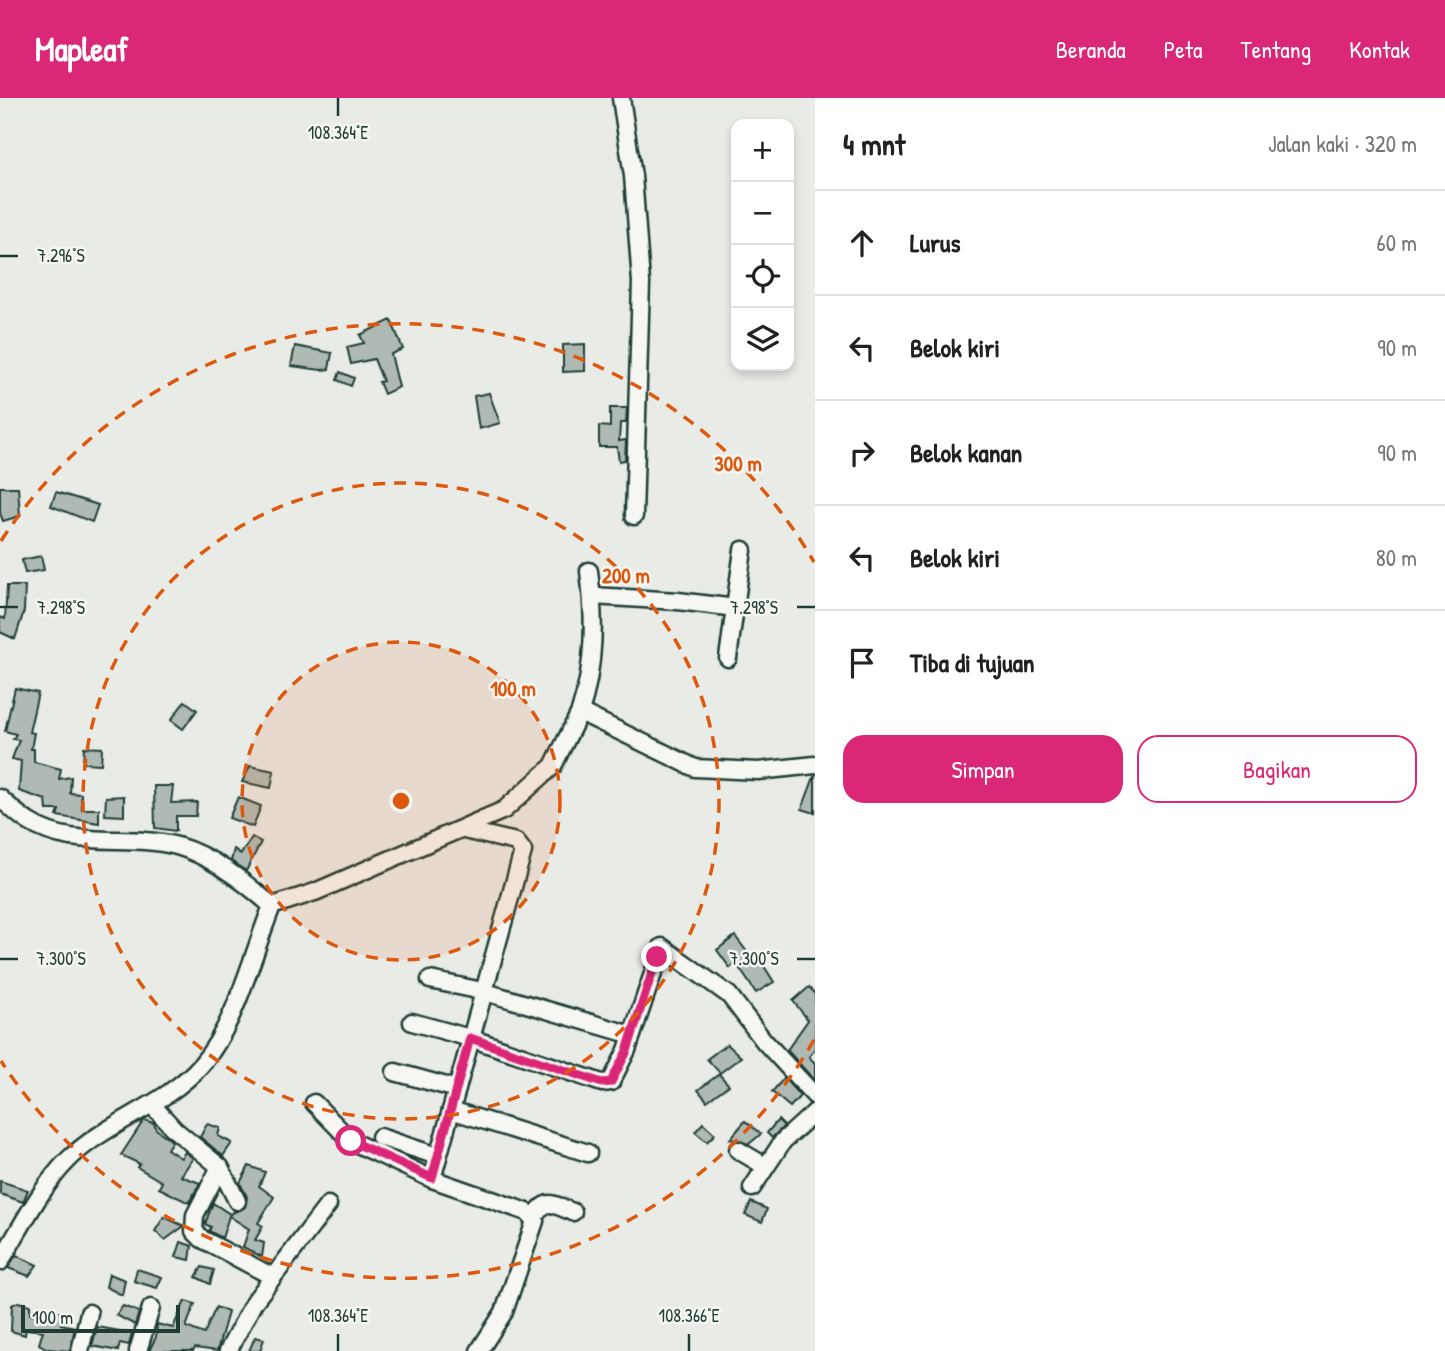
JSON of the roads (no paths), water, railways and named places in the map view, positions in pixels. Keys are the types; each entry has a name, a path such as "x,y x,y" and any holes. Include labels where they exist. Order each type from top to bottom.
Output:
{"street":[{"path":"621,98 633,176 641,282 634,516"},
{"path":"728,658 743,550"},
{"path":"272,906 315,892 464,830 504,810 553,766 580,712 590,681 594,642 589,571"},
{"path":"592,596 678,601 737,608"},
{"path":"580,712 695,768 758,771 815,765"},
{"path":"0,798 29,822 66,837 177,846 208,858 272,906"},
{"path":"432,1178 522,848 516,842 464,830"},
{"path":"0,1262 53,1177 68,1160 124,1121 153,1106 201,1066 217,1044 272,906"},
{"path":"412,1022 470,1038 607,1084 615,1077 632,1035 662,947 729,995 772,1050 815,1096"},
{"path":"430,980 482,991 632,1035"},
{"path":"395,1072 457,1089"},
{"path":"314,1104 351,1141 432,1178 507,1204 534,1217"},
{"path":"153,1106 175,1130 220,1167 237,1201"},
{"path":"452,1110 589,1153"},
{"path":"752,1188 783,1141 815,1111"},
{"path":"380,1137 437,1156"},
{"path":"738,1150 765,1166"},
{"path":"220,1167 195,1215 194,1231 202,1239 273,1276"},
{"path":"479,1351 504,1312 529,1241 534,1217 541,1205 547,1203 573,1212"},
{"path":"228,1351 249,1309 328,1205"},
{"path":"138,1351 151,1308"},
{"path":"80,1351 89,1313"}]}
